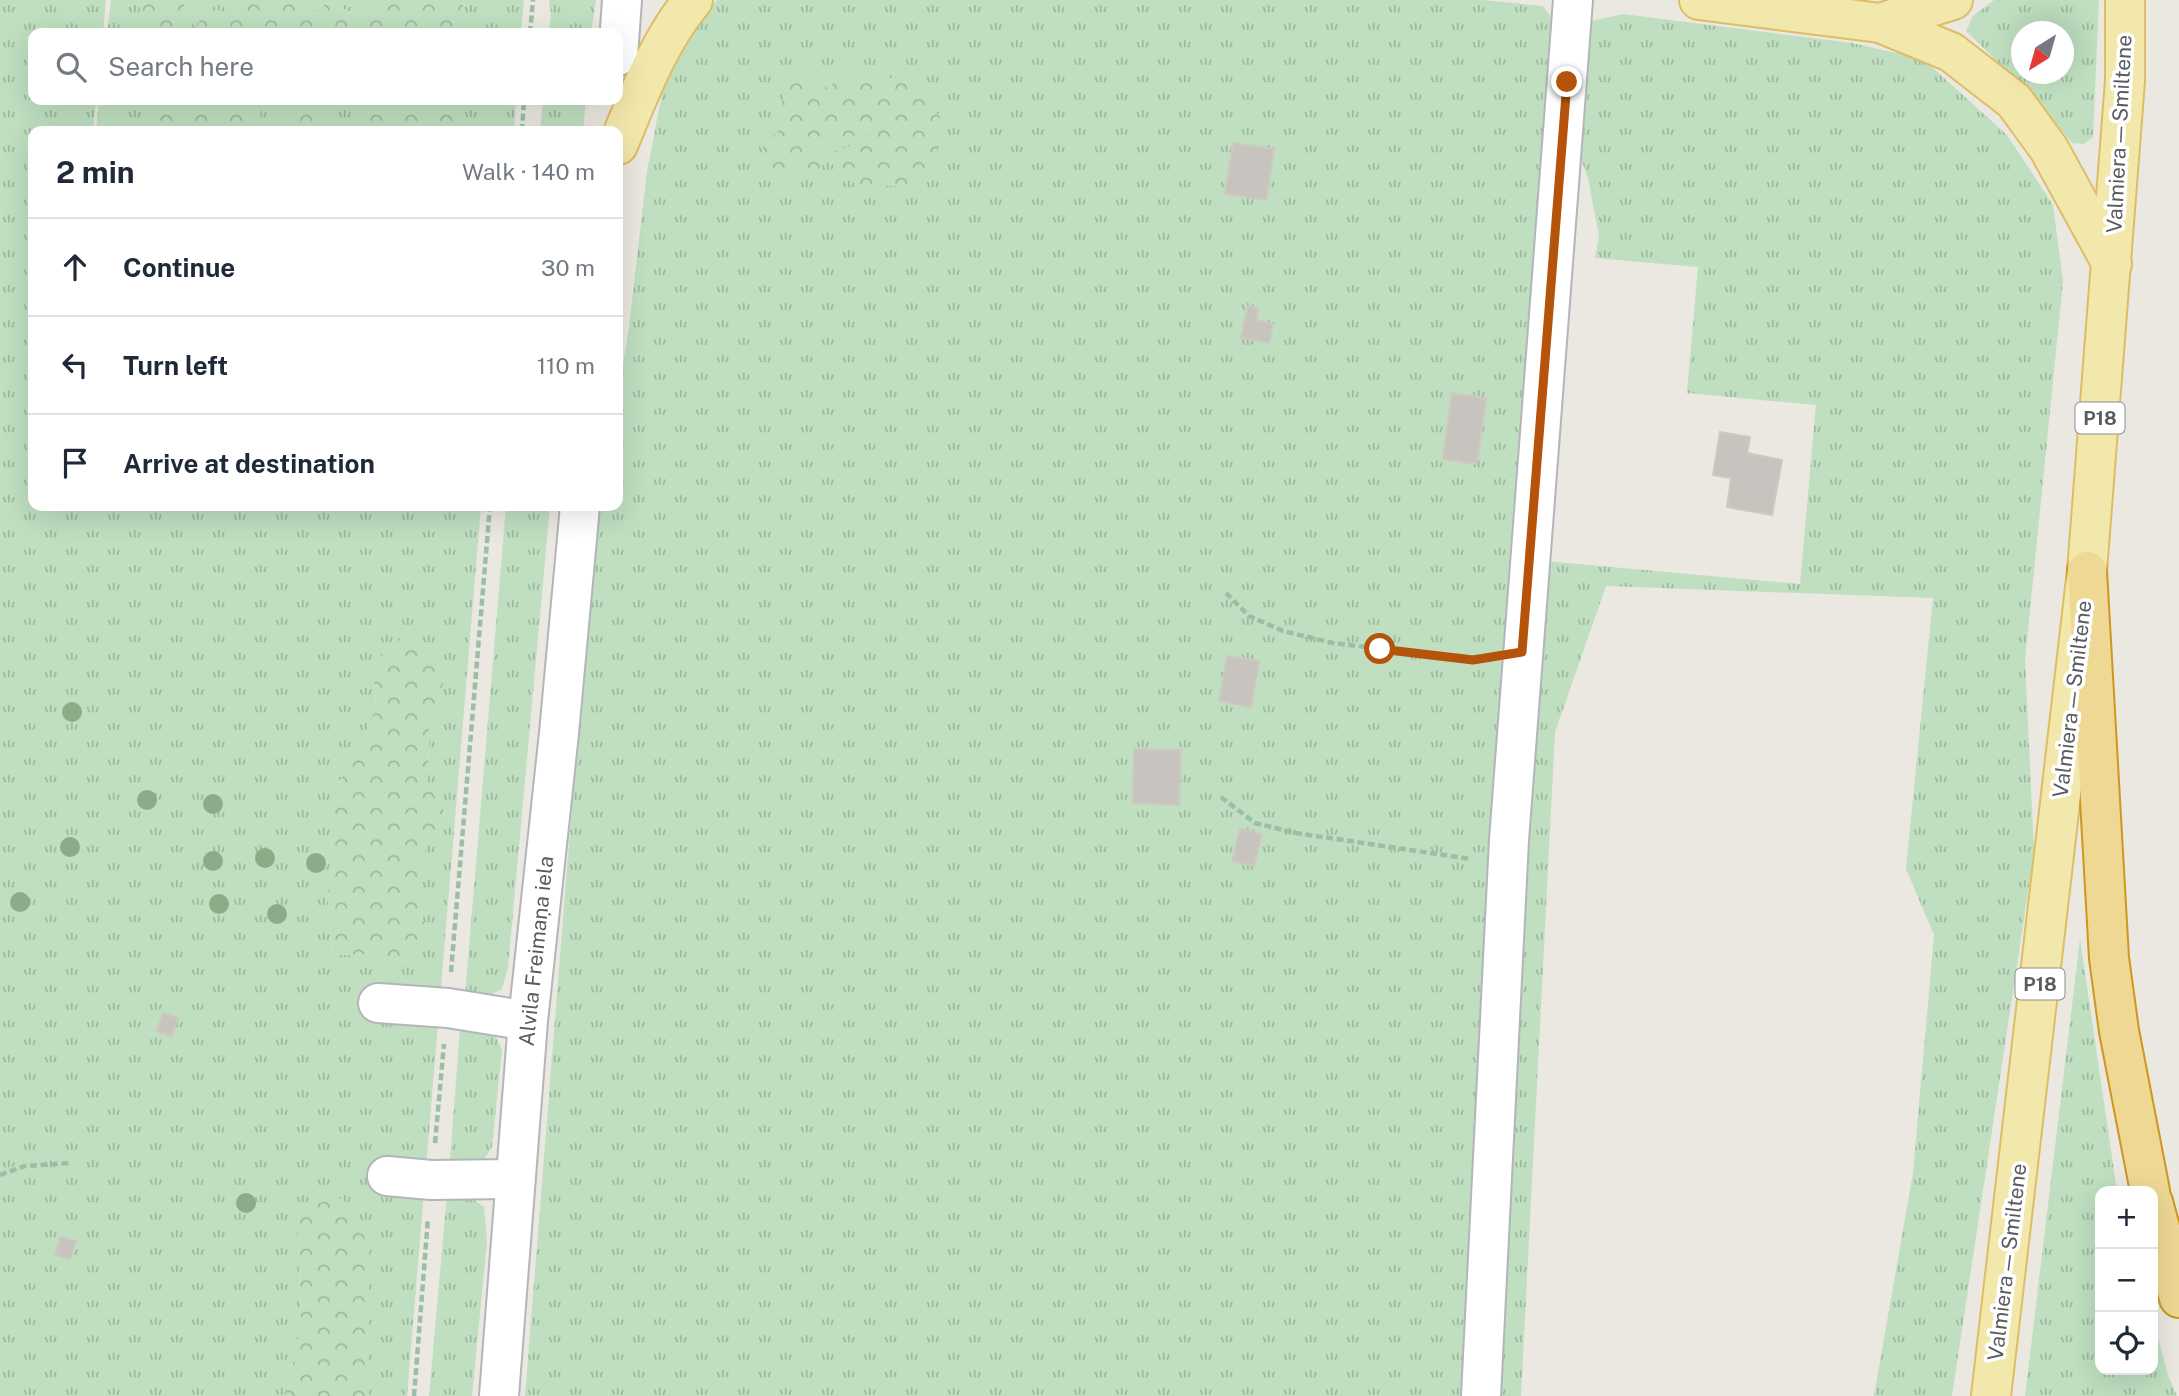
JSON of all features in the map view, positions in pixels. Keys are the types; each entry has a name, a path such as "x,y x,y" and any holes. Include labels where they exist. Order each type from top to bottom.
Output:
{"highway":[{"path":"2087,571 2109,958 2119,1031 2149,1186"},
{"path":"2158,1220 2179,1298"}],"main road":[{"path":"623,133 657,55 681,14 693,0"},
{"path":"1699,0 1880,23 1951,52 2014,101 2049,149 2112,264"},
{"path":"1880,23 1953,0"},
{"name":"Valmiera — Smiltene","path":"1991,1396 2087,571 2125,81 2125,0"}],"street":[{"path":"620,28 622,0"},
{"path":"1481,1396 1509,840 1573,0"},
{"path":"611,126 614,105"},
{"name":"Alvila Freimaņa iela","path":"499,1396 528,1021 580,511"},
{"path":"378,1003 447,1008 528,1021"},
{"path":"387,1176 431,1180 516,1180"}],"path":[{"path":"530,28 533,0"},
{"path":"522,126 524,105"},
{"path":"414,1396 490,511"},
{"path":"1226,593 1249,616 1283,631 1333,643 1473,660 1522,652"},
{"path":"1221,797 1255,823 1296,833 1425,854 1472,859 1509,840"},
{"path":"0,1175 25,1166 71,1163"}],"green space":[{"path":"0,0 106,0 103,28 28,28 28,105 96,105 93,126 28,126 28,511 481,511 407,1396 369,1396 369,1253 372,1236 297,1208 301,1324 286,1396 0,1396","holes":["373,665 447,671 429,727 428,784 445,813 425,851 415,897 428,933 412,963 368,954 333,955 328,898 333,818 339,782 362,745 376,706"]},
{"path":"111,0 238,0 239,9 232,28 108,28"},
{"path":"139,0 185,0 182,23 178,28 142,28"},
{"path":"238,0 317,0 318,11 328,2 360,16 378,0 462,0 466,28 197,28 200,19 212,9 236,14 239,9"},
{"path":"317,0 379,1 360,16 328,2 318,12"},
{"path":"462,0 524,0 521,28 466,28"},
{"path":"549,0 596,0 592,28 550,28"},
{"path":"717,0 1483,0 1543,6 1556,24 1509,560 1800,584 1816,405 1687,393 1698,267 1595,258 1599,236 1588,178 1573,137 1585,44 1592,21 1623,14 1852,43 1923,59 2007,135 2053,205 2063,281 2025,660 2034,852 1952,1396 1874,1396 1913,1173 1934,935 1906,869 1933,598 1606,586 1555,732 1521,1396 525,1396 592,555 599,511 623,511 623,365 647,171 669,58"},
{"path":"1994,0 2099,0 2093,137 2084,144 2072,143 2021,84 2074,84 2074,21 2011,21 2011,75 1966,31 1973,16"},
{"path":"837,72 860,77 908,78 940,117 937,155 924,176 907,187 856,184 836,175 832,160 835,151 859,143 870,134 831,138 825,150 818,180 791,176 757,163 764,145 784,125 781,105 791,75 816,76 830,91"},
{"path":"99,105 373,105 359,126 96,126"},
{"path":"156,105 261,105 260,126 162,126"},
{"path":"296,105 320,105 326,126 289,126"},
{"path":"373,105 461,105 470,126 359,126"},
{"path":"461,105 516,105 514,126 470,126"},
{"path":"543,105 586,105 583,126 540,126"},
{"path":"506,511 550,511 508,967 502,989 486,997 465,995"},
{"path":"406,632 447,671 429,727 428,784 445,813 425,851 415,897 428,933 412,963 368,954 333,955 328,898 333,817 339,782 362,745 376,706 373,665 388,646"},
{"path":"2080,939 2116,1186 2095,1186 2095,1375 2158,1375 2158,1338 2177,1396 2025,1396"},
{"path":"460,1028 494,1034 502,1049 492,1147 483,1161 450,1160"},
{"path":"447,1194 467,1195 484,1207 487,1241 472,1396 429,1396"},
{"path":"342,1198 372,1236 369,1253 369,1396 286,1396 301,1324 297,1208"}],"building":[{"path":"1233,143 1274,149 1266,200 1225,194"},
{"path":"1248,306 1259,309 1256,320 1273,324 1269,343 1241,337"},
{"path":"1452,393 1486,398 1477,464 1443,459"},
{"path":"1720,432 1750,437 1747,453 1782,460 1772,515 1727,507 1731,478 1713,475"},
{"path":"1227,656 1259,661 1251,707 1219,701"},
{"path":"1134,749 1181,750 1179,805 1133,803"},
{"path":"1240,829 1262,834 1254,866 1232,861"},
{"path":"163,1013 178,1018 172,1036 157,1031"},
{"path":"60,1237 76,1241 70,1259 55,1255"}],"route":[{"path":"1380,649 1473,660 1522,652 1567,82"}]}
